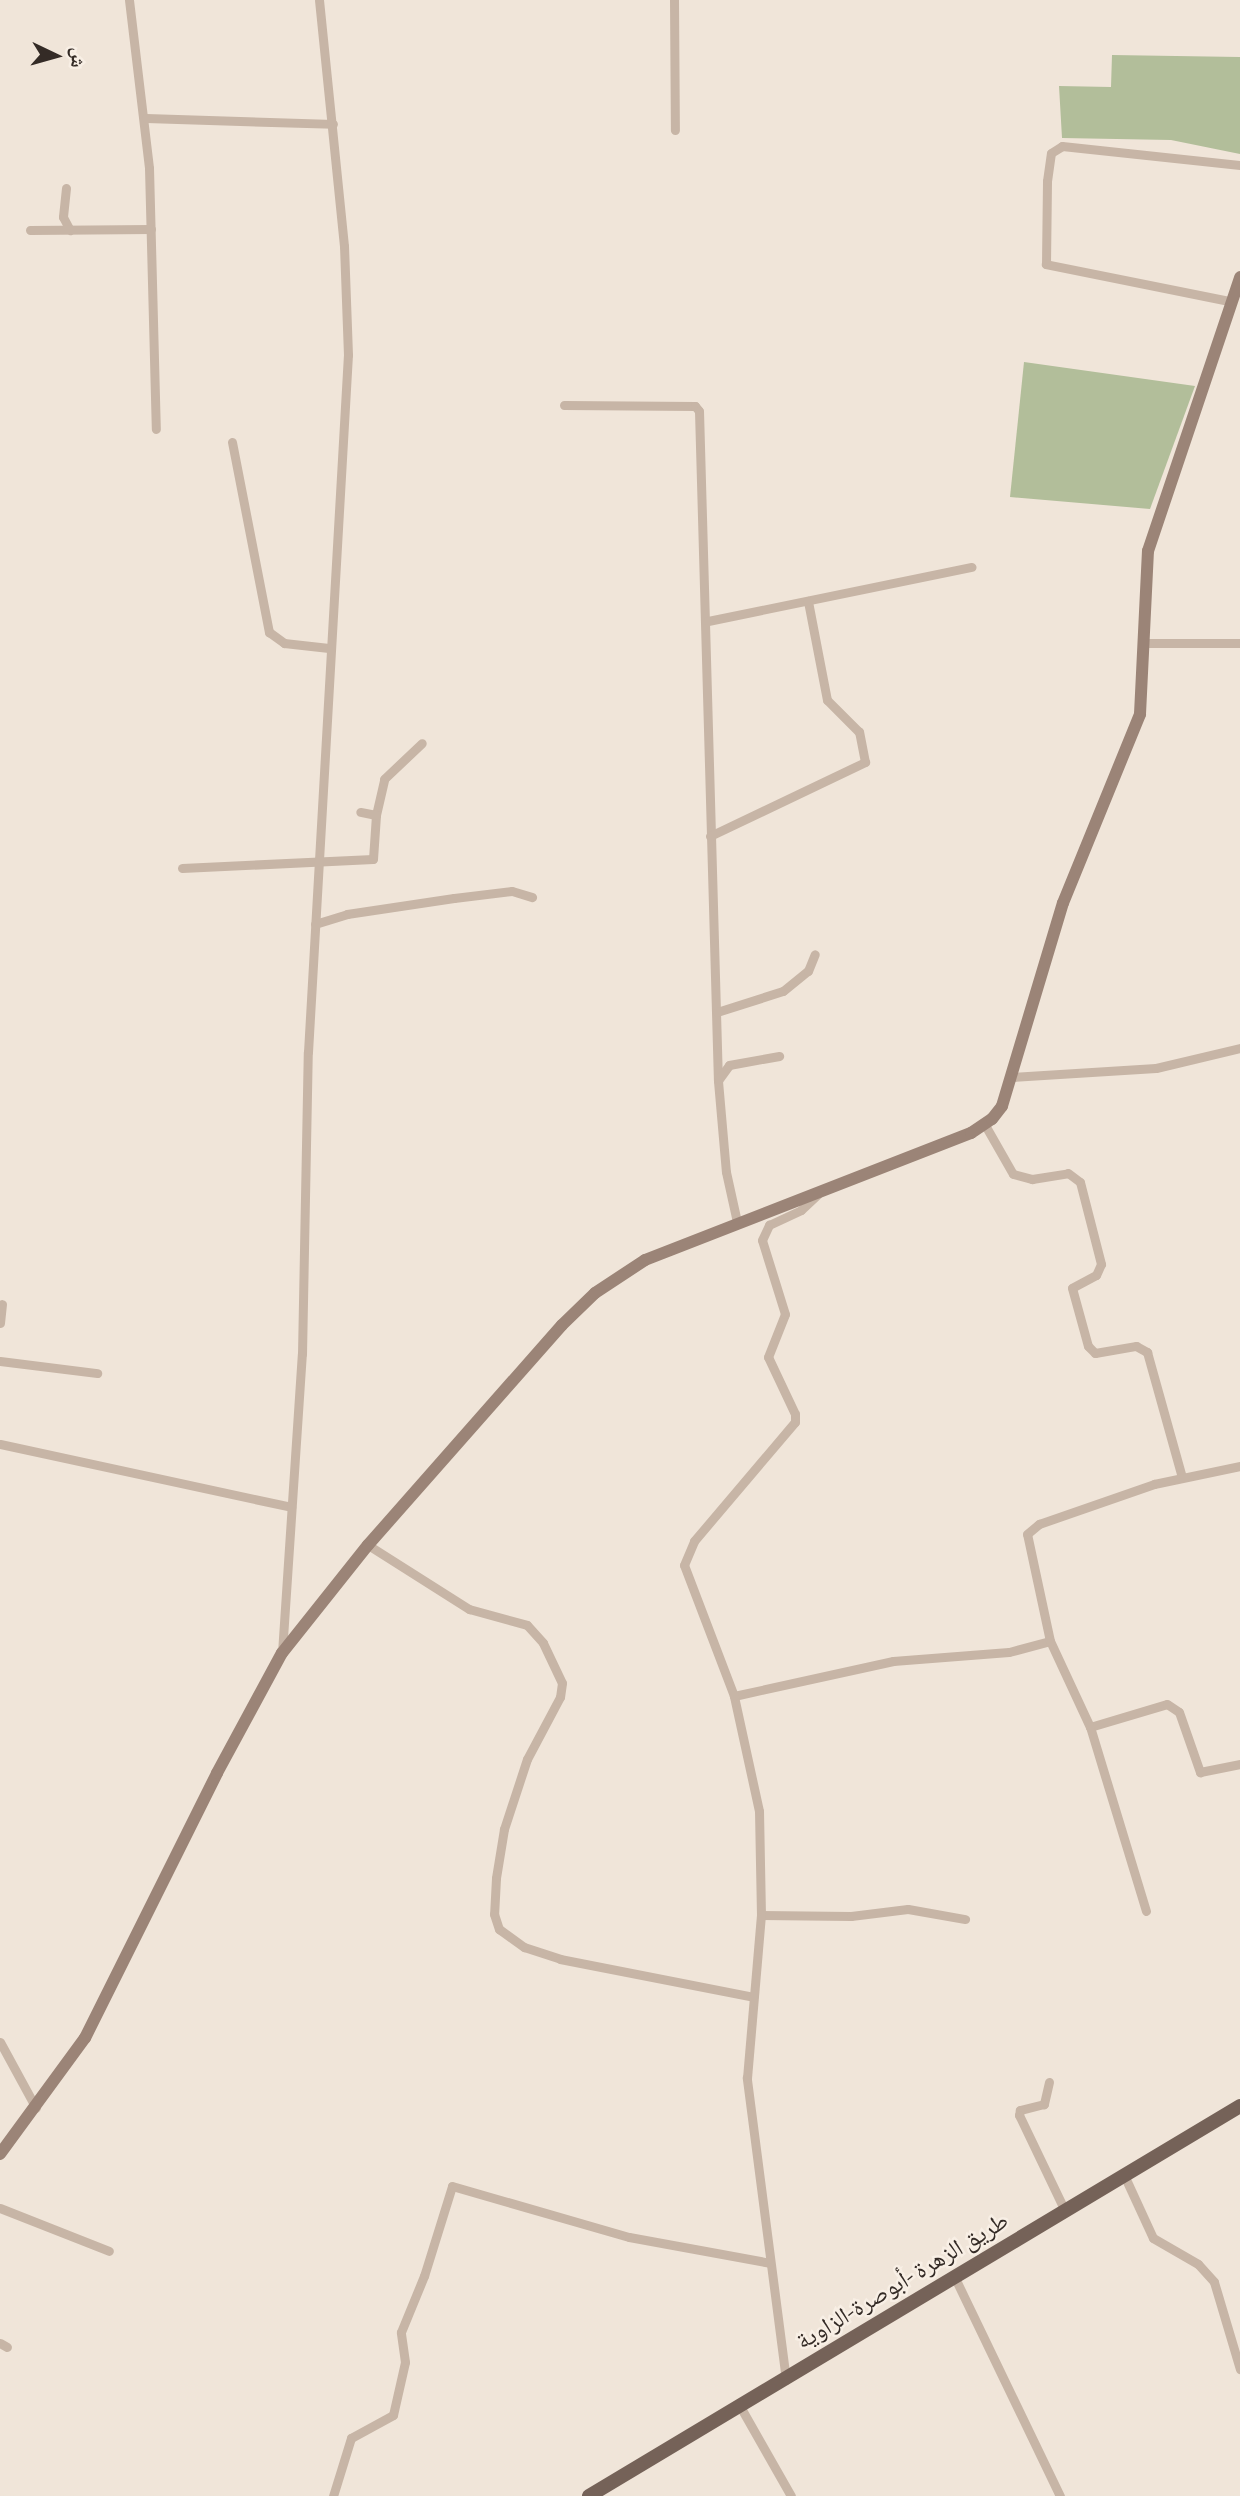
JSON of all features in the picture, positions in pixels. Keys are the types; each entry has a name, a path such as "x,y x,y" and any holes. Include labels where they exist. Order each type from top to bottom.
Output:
{"main road":[{"path":"0,2154 85,2038 217,1773 282,1653 368,1545 466,1431 595,1293 645,1260 985,1125 1003,1106 1063,903 1140,714 1148,551 1229,301 1240,277"},
{"name":"طريق الزهرة -أبوصرة-الزاوية","path":"589,2496 741,2408 1064,2210 1240,2106"}],"street":[{"path":"129,0 146,118 156,429"},
{"path":"282,1653 303,1327 315,924 348,355 333,124 318,0"},
{"path":"674,0 675,130"},
{"path":"146,118 333,124"},
{"path":"1229,301 1046,264 1047,181 1051,153 1062,146 1240,165"},
{"path":"66,188 64,225 72,230"},
{"path":"30,230 151,229"},
{"path":"564,405 698,408 708,621 710,836 719,1081 726,1172 737,1223"},
{"path":"232,442 269,632 284,643 329,648"},
{"path":"708,621 972,567"},
{"path":"710,836 865,762 859,732 827,700 808,601"},
{"path":"1144,643 1240,643"},
{"path":"182,869 373,859 376,815 384,779 422,743"},
{"path":"360,812 376,815"},
{"path":"315,924 347,914 454,898 512,891 532,897"},
{"path":"717,1012 783,991 808,971 815,954"},
{"path":"1013,1077 1156,1068 1240,1048"},
{"path":"719,1081 729,1065 779,1056"},
{"path":"985,1125 1013,1174 1032,1179 1068,1172 1080,1182 1101,1264 1096,1275 1072,1288 1088,1346 1096,1353 1136,1346 1147,1352 1182,1477"},
{"path":"786,2380 747,2078 761,1915 759,1811 734,1696 687,1576 686,1553 795,1422 792,1406 769,1365 770,1349 785,1314 762,1240 769,1225 801,1210 822,1190"},
{"path":"0,1323 2,1304"},
{"path":"0,1361 97,1373"},
{"path":"0,1444 291,1507"},
{"path":"1146,1911 1090,1727 1050,1642 1027,1543 1031,1528 1182,1477 1240,1466"},
{"path":"368,1545 469,1609 527,1625 543,1643 562,1683 560,1697 527,1759 504,1829 494,1914 499,1929 508,1939 559,1959 753,1997"},
{"path":"734,1696 893,1661 1009,1652 1050,1642"},
{"path":"1090,1727 1167,1704 1179,1712 1200,1772 1240,1764"},
{"path":"761,1915 851,1916 908,1909 965,1919"},
{"path":"0,2042 36,2108"},
{"path":"1049,2082 1044,2104 1020,2110 1019,2115 1064,2210"},
{"path":"1124,2175 1153,2238 1198,2264 1214,2282 1240,2369"},
{"path":"333,2496 351,2438 393,2415 405,2362 401,2332 424,2276 452,2186 629,2237 770,2263"},
{"path":"0,2208 109,2251"},
{"path":"955,2278 1060,2496"},
{"path":"741,2408 791,2496"}],"green space":[{"path":"1112,55 1240,57 1240,154 1171,140 1062,138 1059,86 1111,87"},
{"path":"1024,362 1195,386 1150,509 1010,497"}]}
